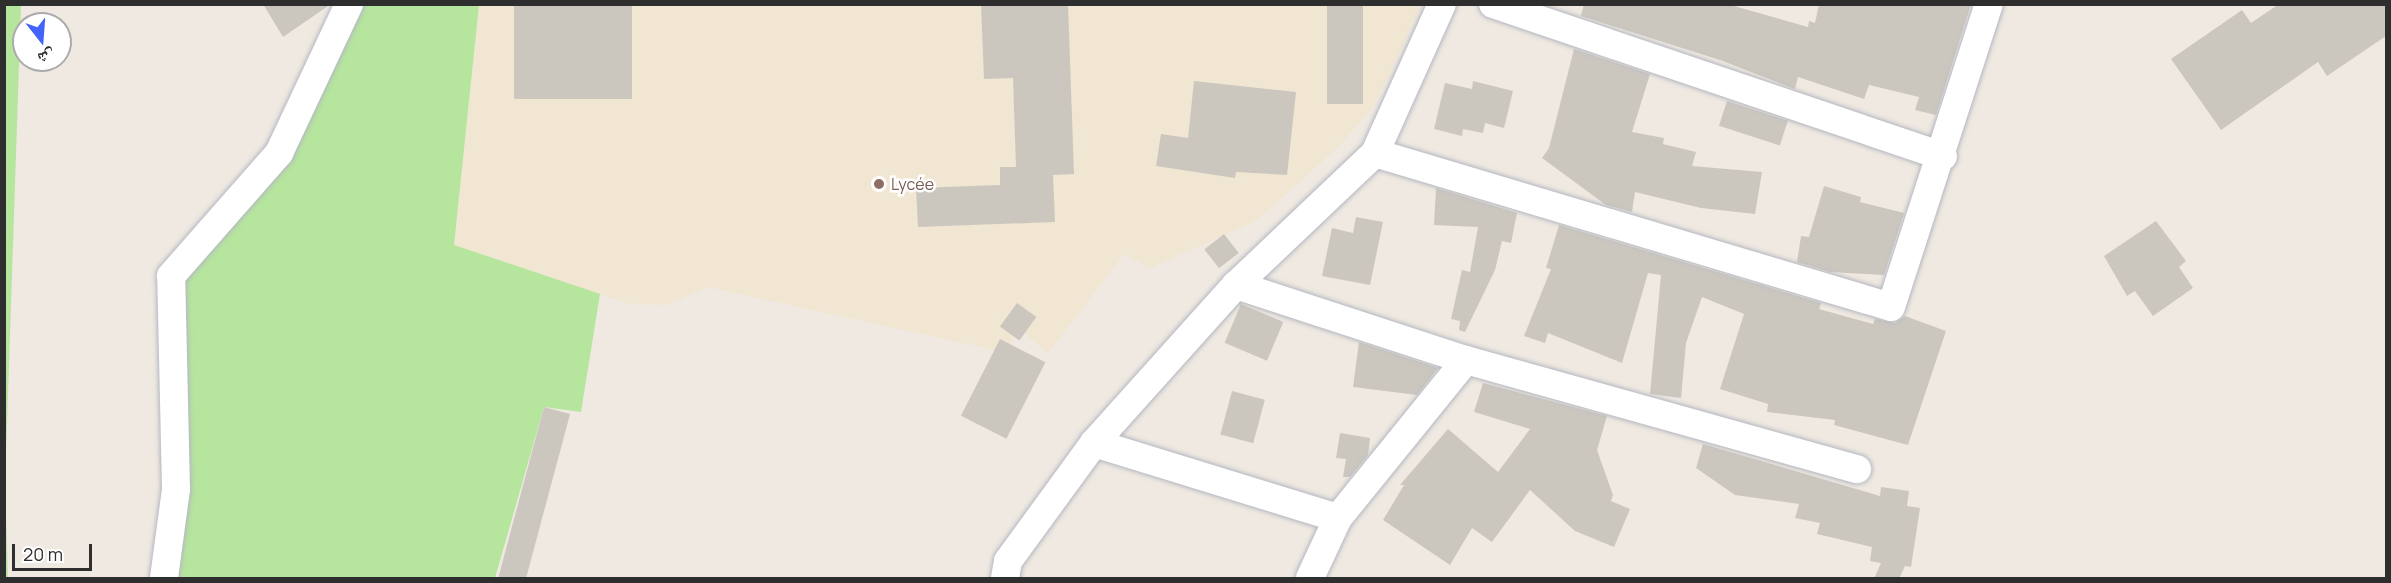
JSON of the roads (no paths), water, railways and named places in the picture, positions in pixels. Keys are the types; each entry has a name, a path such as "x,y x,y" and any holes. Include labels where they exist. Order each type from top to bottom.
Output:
{"street":[{"path":"164,579 176,489 171,276 279,153 349,4"},
{"path":"1005,579 1008,561 1094,443 1236,285 1375,153 1442,4"},
{"path":"1493,4 1943,156"},
{"path":"1375,153 1891,307 1943,156 1989,4"},
{"path":"1236,285 1466,360 1857,469"},
{"path":"1310,579 1338,518 1466,360"},
{"path":"1094,443 1338,518"}],"place":[{"name":"Lycée","path":"879,184"}]}
